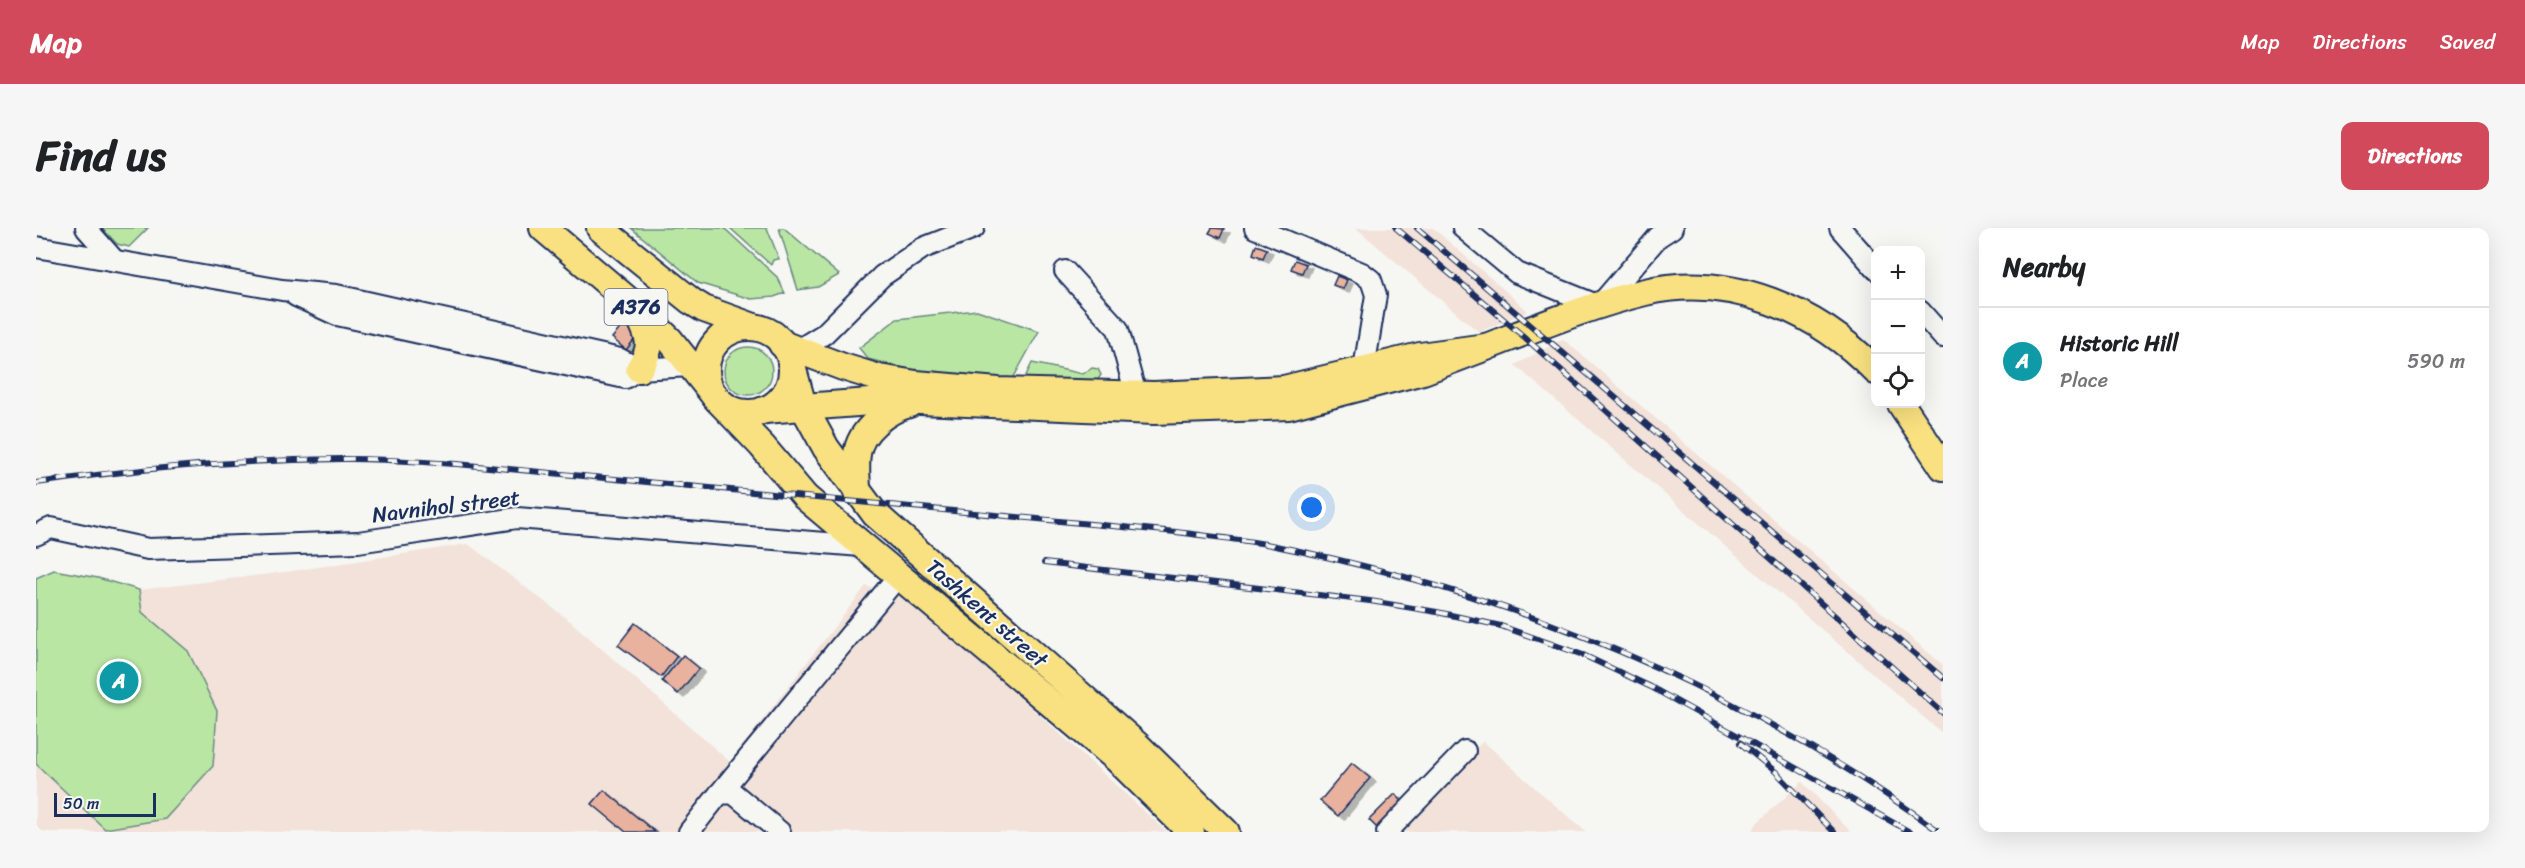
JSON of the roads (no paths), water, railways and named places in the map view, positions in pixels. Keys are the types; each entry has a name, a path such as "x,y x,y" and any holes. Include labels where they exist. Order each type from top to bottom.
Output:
{"main road":[{"name":"A376","path":"543,228 636,307 698,365"},
{"path":"600,228 691,301 704,309 758,328 775,337 790,352 870,375 916,384 1135,402 1284,389 1420,356 1486,347"},
{"path":"758,328 744,327 730,331 719,339 698,365 717,399 734,411 754,413 803,406 897,399 1289,406 1423,371 1599,306 1647,292 1675,288 1703,287 1757,296 1798,312 1853,350 1871,367"},
{"path":"636,307 650,341 648,355 639,369"},
{"path":"764,410 779,400 789,386 790,352"},
{"name":"Tashkent street","path":"790,352 803,406 826,448 875,514 1137,744 1226,832"},
{"name":"Tashkent street","path":"717,399 762,446 805,497 1117,759 1191,832"},
{"path":"857,492 857,454 866,434 884,414 900,406 924,400"},
{"path":"1904,408 1943,467"}],"street":[{"path":"86,228 115,261"},
{"path":"790,352 824,334 882,276 924,249 974,228"},
{"path":"1255,228 1362,273 1371,280 1376,295 1364,369"},
{"path":"1463,228 1517,273 1599,306 1658,237 1672,228"},
{"path":"1840,228 1871,264"},
{"path":"36,247 282,290 337,315 625,378 639,369 698,365"},
{"path":"1065,271 1118,329 1135,402"},
{"path":"1925,317 1943,337"},
{"name":"Navnihol street","path":"37,535 51,528 148,549 358,542 517,518 861,546"},
{"path":"689,832 899,575"},
{"path":"1387,832 1465,751"},
{"path":"719,794 733,793 780,832"}],"railway":[{"path":"1396,228 1522,335 1943,713"},
{"path":"1417,228 1943,678"},
{"path":"36,483 150,469 227,463 385,460 457,464 1176,532 1266,544 1357,564 1447,589 1534,618 1619,651 1702,689 1784,731 1863,779 1940,832"},
{"path":"1044,563 1370,601 1501,626 1583,655 1651,687 1910,832"},
{"path":"1740,743 1776,772 1834,832"}],"place":[{"name":"Historic Hill","path":"119,681"}]}
